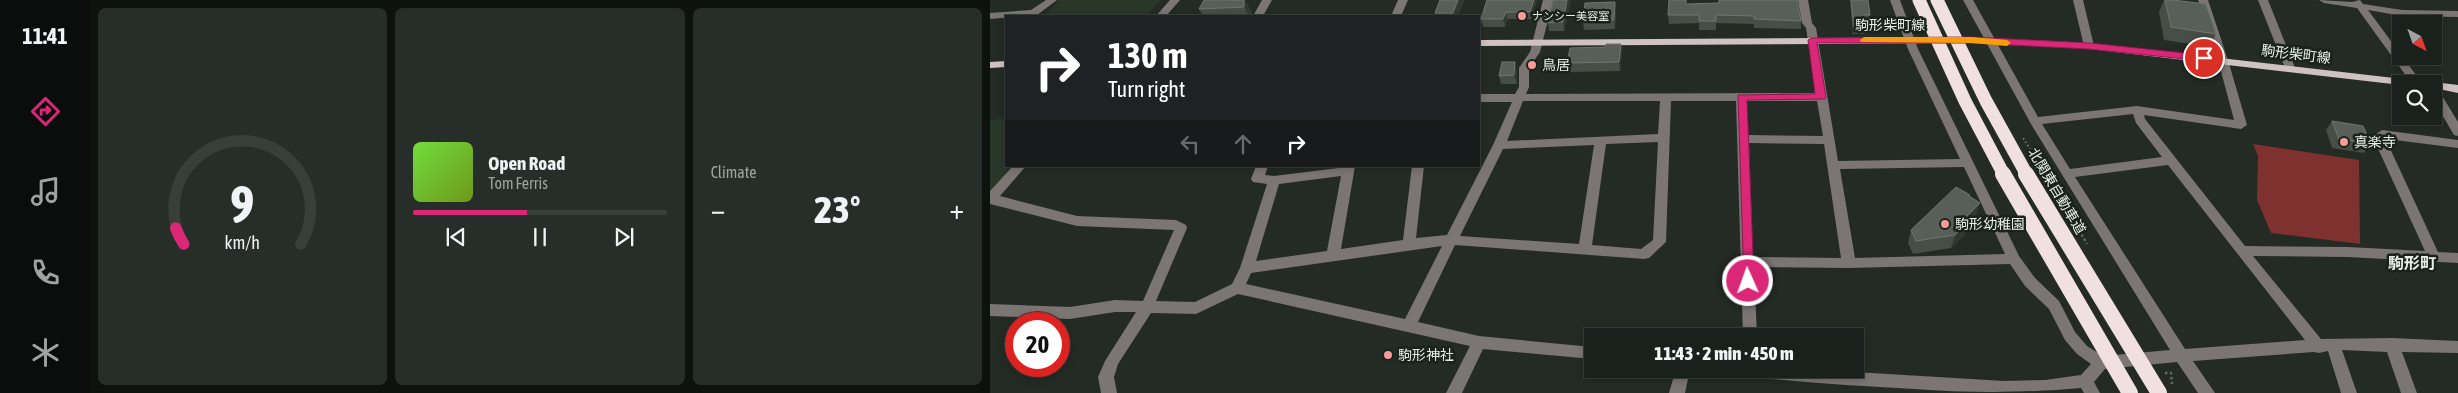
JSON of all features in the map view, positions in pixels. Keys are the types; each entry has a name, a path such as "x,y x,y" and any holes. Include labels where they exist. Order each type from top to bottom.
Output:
{"highway":[{"path":"1918,0 1955,81 1994,156 2130,393"},
{"name":"北関東自動車道","path":"1937,0 1973,77 2015,153 2159,393"}],"main road":[{"name":"駒形柴町線","path":"1480,43 1971,40 2089,46 2392,81"},
{"path":"990,65 1005,64"},
{"path":"2442,87 2458,88"}],"street":[{"path":"1012,15 1034,14 1052,0"},
{"path":"1162,15 1175,0"},
{"path":"1259,15 1267,0"},
{"path":"1396,15 1403,0"},
{"path":"1408,327 1499,144 1525,84 1525,65 1534,56 1548,0"},
{"path":"1803,0 1812,40 1849,263"},
{"path":"1895,0 1910,40 2014,259 2030,282 2054,305 2070,336 2082,350 2101,363 2326,346 2392,344 2458,347"},
{"path":"1968,0 1990,42 2067,174 2180,356 2206,393"},
{"path":"2078,0 2089,46"},
{"path":"2036,121 2118,110 2137,110 2241,125 2223,60 2202,0"},
{"path":"2263,0 2290,68"},
{"path":"2324,0 2357,2 2402,13 2458,14"},
{"path":"2357,2 2412,75"},
{"path":"990,16 1005,15"},
{"path":"1741,97 1750,328"},
{"path":"1480,98 1821,97"},
{"path":"1247,268 1409,244 1452,240 1640,254 1657,246 1659,242 1666,98"},
{"path":"2442,105 2458,132"},
{"path":"2137,110 2140,120 2241,251 2326,346 2350,393"},
{"path":"2433,255 2381,142 2382,134 2458,144"},
{"path":"1499,144 1665,138"},
{"path":"1743,139 1828,140"},
{"path":"1584,250 1601,140"},
{"path":"2067,174 2171,160"},
{"path":"1832,165 1968,163"},
{"path":"1019,167 990,198 1077,221 1176,225 1180,228 1147,307 1112,361 1106,377 1109,393"},
{"path":"1262,167 1257,179 1274,180 1349,169 1333,256"},
{"path":"1409,244 1418,167"},
{"path":"990,310 1070,313 1114,306 1196,308 1237,288 1247,268 1274,180"},
{"path":"2241,251 2280,250 2433,255 2458,258"},
{"path":"1747,262 1849,263 2014,259"},
{"path":"1237,288 1479,342 1584,352"},
{"path":"1454,393 1479,342"},
{"path":"2392,344 2409,393"},
{"path":"1811,378 1904,387 2088,387 2101,363"},
{"path":"1676,393 1680,387 1682,378"}],"shaded area":[{"path":"1060,0 1161,0 1147,15 1045,15"},
{"path":"1005,118 1005,167 1012,167 990,191 990,120"},
{"path":"2253,144 2359,160 2360,244 2271,233 2257,200 2258,156"}],"building":[{"path":"1204,0 1244,0 1244,7 1199,9"},
{"path":"1440,0 1458,0 1453,13 1435,13"},
{"path":"1487,0 1534,0 1530,12 1506,12 1503,19 1481,19"},
{"path":"1553,0 1567,0 1563,22 1548,23"},
{"path":"1669,0 1686,0 1686,4 1719,3 1719,0 1797,0 1801,21 1754,19 1754,16 1716,15 1716,21 1699,21 1699,15 1668,15"},
{"path":"1851,0 1868,0 1870,15 1864,15 1867,27 1854,27"},
{"path":"2165,0 2206,4 2216,34 2171,27"},
{"path":"1615,2 1614,20 1583,21 1585,3"},
{"path":"1606,44 1621,44 1619,62 1567,63 1570,48 1605,47"},
{"path":"1502,62 1515,62 1514,75 1499,76"},
{"path":"2332,121 2363,126 2371,144 2339,139"},
{"path":"1956,187 1980,203 1967,216 1972,219 1955,235 1916,241 1911,230"}],"slow traffic":[{"path":"1864,40 1971,40 2007,43"}],"place":[{"name":"ナンシー美容室","path":"1522,16"},
{"name":"鳥居","path":"1532,65"},
{"name":"真楽寺","path":"2344,142"},
{"name":"駒形幼稚園","path":"1945,224"},
{"name":"駒形神社","path":"1388,355"}],"district":[{"name":"駒形町","path":"2412,263"}],"route":[{"path":"1748,281 1741,97 1821,97 1812,40 1971,40 2089,46 2204,58"}]}
